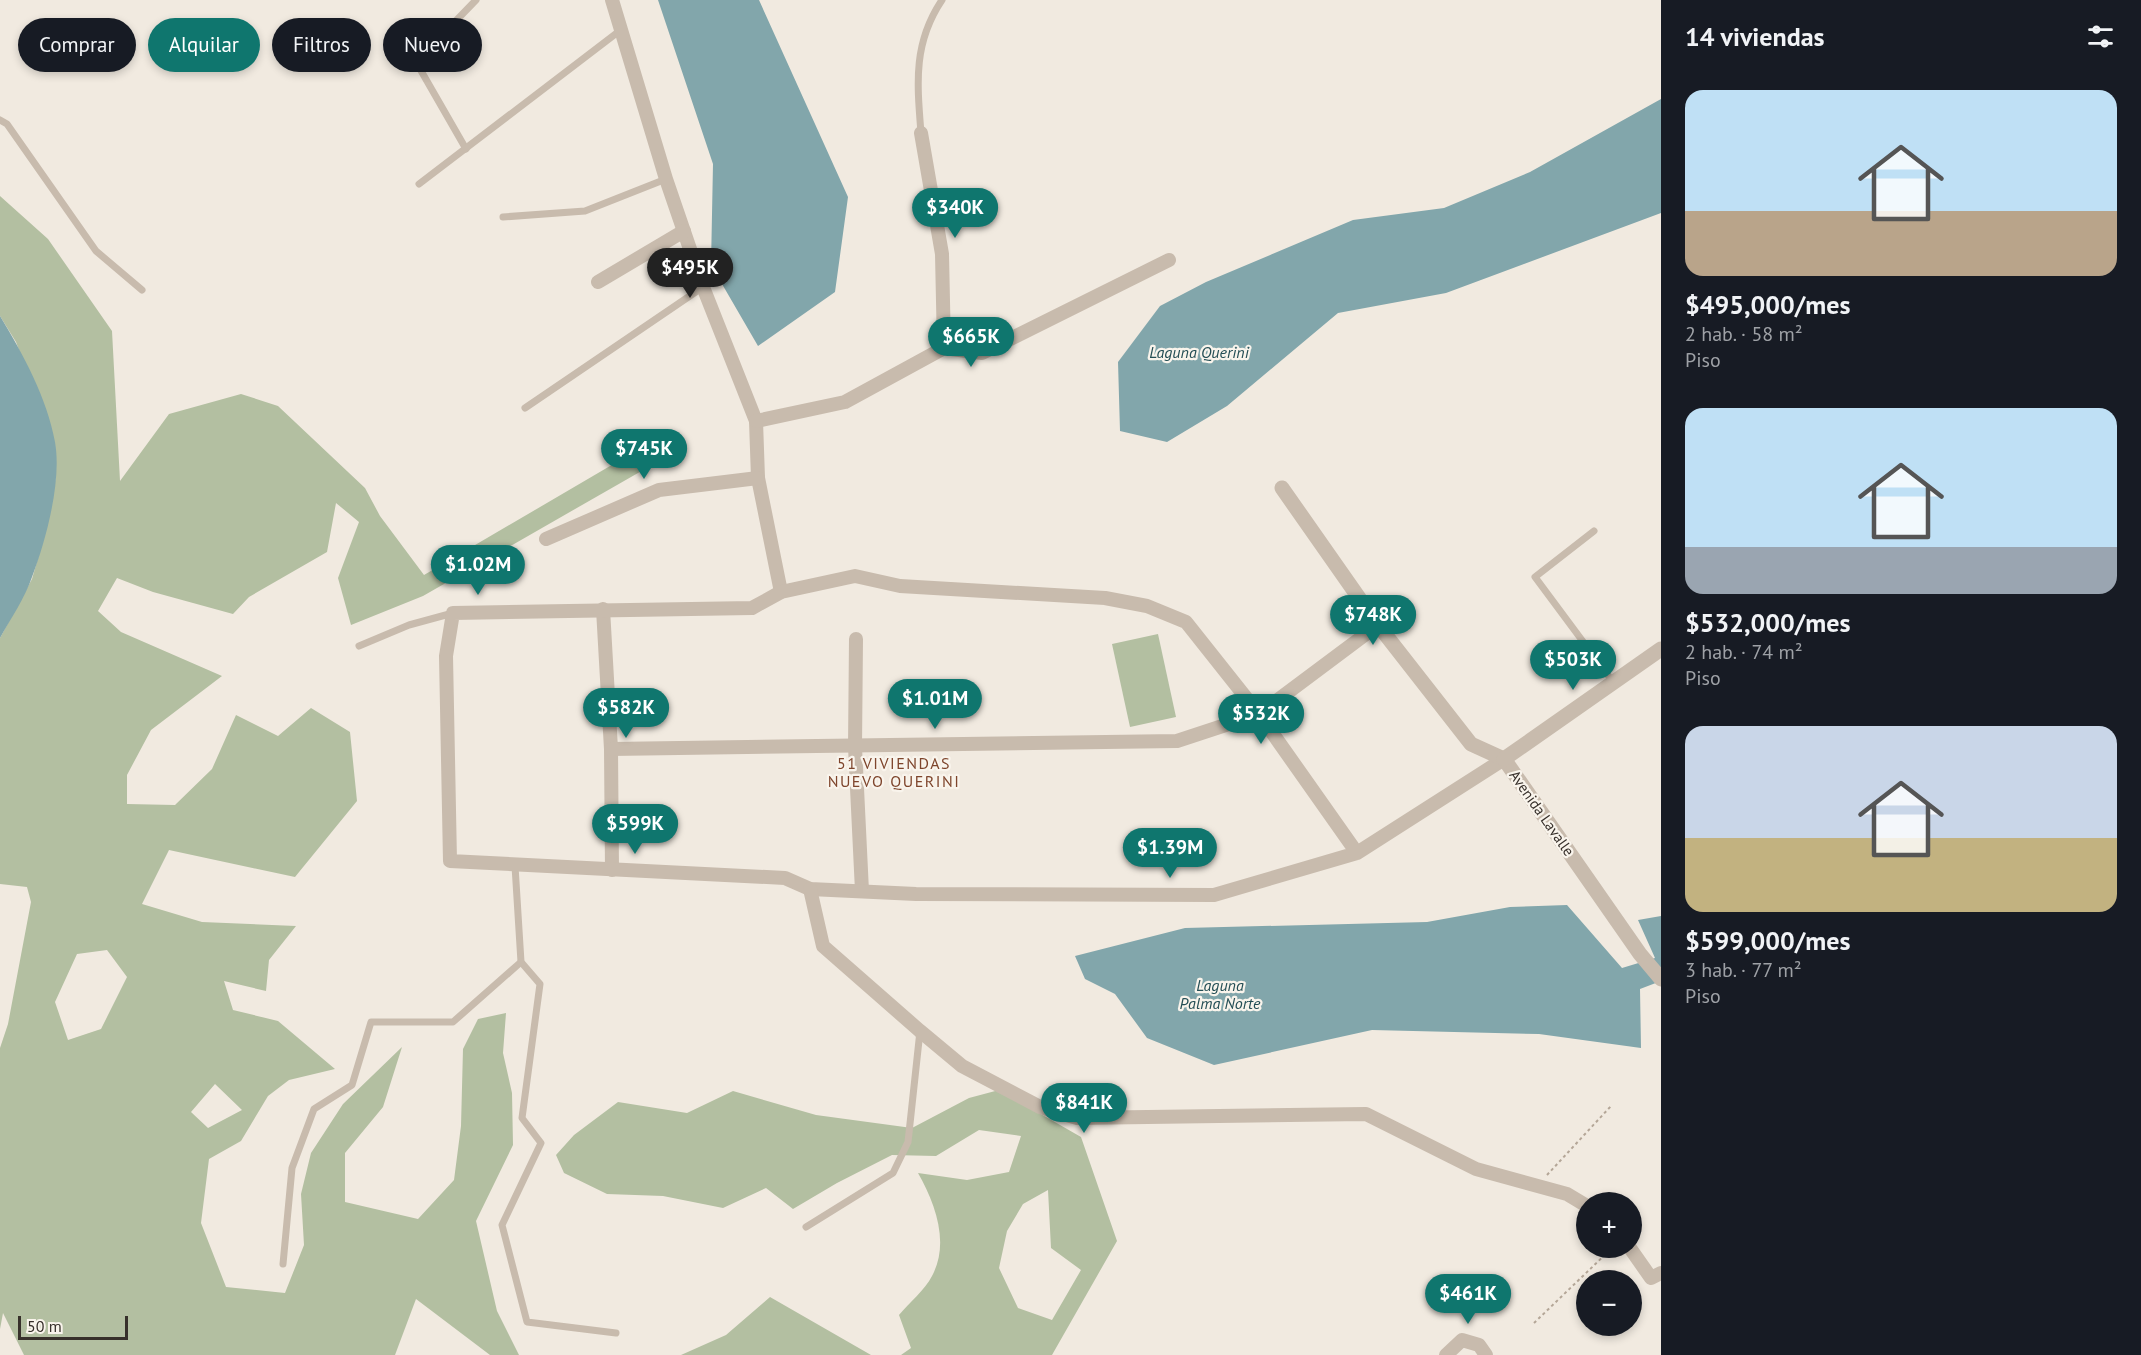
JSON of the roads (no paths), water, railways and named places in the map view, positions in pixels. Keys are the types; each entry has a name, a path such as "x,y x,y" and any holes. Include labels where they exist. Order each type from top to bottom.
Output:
{"street":[{"path":"612,0 666,179 703,287 756,421 758,478 781,592"},
{"path":"921,133 942,254 944,348"},
{"path":"598,282 684,231"},
{"path":"756,421 845,402 944,348 982,353 1169,260"},
{"path":"546,539 659,490 758,478"},
{"name":"Avenida Lavalle","path":"1282,488 1378,625 1471,744 1504,759 1640,954 1661,979"},
{"path":"1357,853 1259,714 1186,622 1148,606 1105,598 900,586 855,576 781,592 752,608 453,612 446,656 450,861 786,878 810,889 916,894 1214,895 1357,853 1504,759 1661,649"},
{"path":"603,609 611,749 612,870"},
{"path":"611,749 1177,741 1259,714 1378,625"},
{"path":"856,639 855,747 862,891"},
{"path":"810,889 823,946 962,1066 1040,1107 1077,1118 1366,1114 1476,1169 1567,1194 1576,1199"},
{"path":"1637,1258 1651,1278 1661,1273"},
{"path":"1446,1355 1462,1340 1479,1345 1486,1355"}],"lane":[{"path":"465,149 416,62 476,0"},
{"path":"921,133 917,80 923,31 942,0"},
{"path":"419,184 622,29"},
{"path":"0,120 7,124 96,250 142,290"},
{"path":"503,217 585,211 666,179"},
{"path":"525,408 703,287"},
{"path":"1594,531 1535,577 1614,684"},
{"path":"359,646 409,625 453,612"},
{"path":"515,866 520,962 540,984 522,1118 541,1143 502,1225 526,1322 616,1333"},
{"path":"283,1264 292,1168 314,1109 352,1085 371,1022 453,1022 520,962"},
{"path":"806,1227 893,1173 908,1142 920,1031"}],"water":[{"path":"658,0 759,0 848,197 835,292 758,346 711,265 713,164"},
{"name":"Laguna Querini","path":"1661,99 1661,213 1446,293 1338,313 1227,406 1167,442 1120,431 1118,362 1160,306 1206,282 1353,220 1444,208 1530,172"},
{"path":"0,316 40,393 51,426 57,457 51,510 42,546 26,593 0,638"},
{"name":"Laguna Palma Norte","path":"1567,905 1622,968 1655,958 1638,920 1661,916 1661,981 1640,989 1641,1048 1539,1034 1372,1030 1214,1065 1147,1038 1115,994 1085,979 1075,956 1185,928 1427,922 1510,907"}],"district":[{"name":"51 VIVIENDAS NUEVO QUERINI","path":"894,772"}]}
